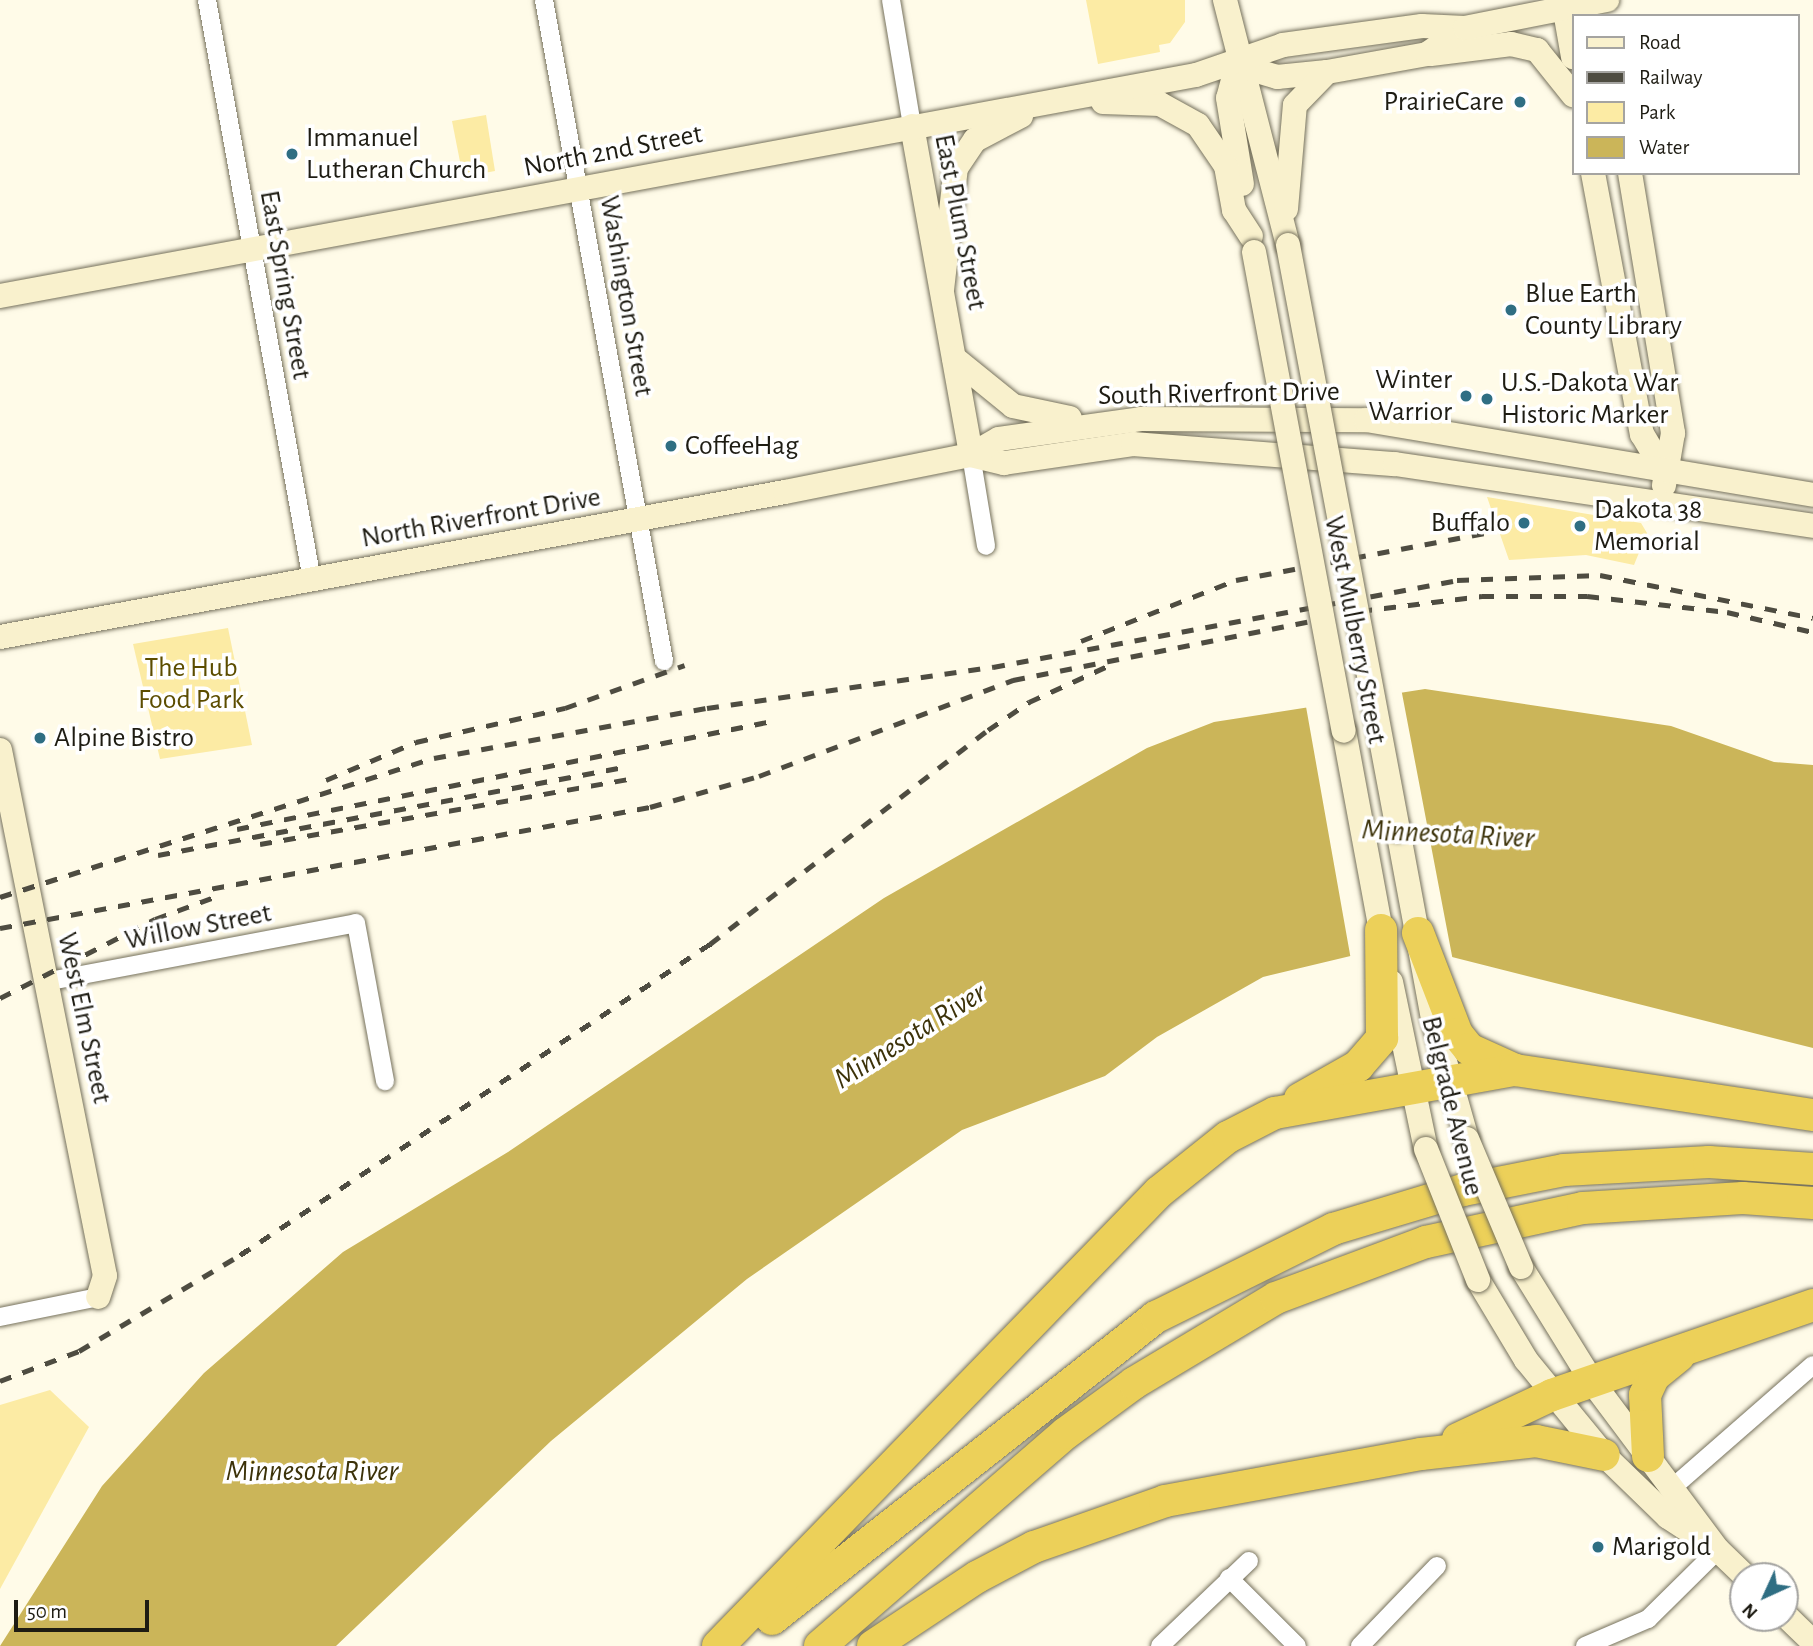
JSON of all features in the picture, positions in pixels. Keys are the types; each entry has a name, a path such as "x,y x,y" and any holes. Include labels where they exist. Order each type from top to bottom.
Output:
{"highway":[{"path":"719,1646 1159,1192 1228,1137 1358,1066 1372,1054 1392,1024 1381,930"},
{"path":"1418,933 1441,1018 1469,1049 1515,1070 1813,1115"},
{"path":"1275,1113 1411,1091 1515,1070"},
{"path":"738,1646 1156,1317 1334,1229 1464,1190 1564,1170 1709,1161 1813,1169"},
{"path":"820,1646 1066,1433 1145,1376 1276,1298 1426,1242 1583,1208 1743,1198 1813,1203"},
{"path":"1421,1454 1552,1395 1813,1305"},
{"path":"1648,1456 1645,1395 1654,1376 1687,1350"},
{"path":"873,1646 977,1577 1094,1524 1165,1502 1421,1454 1536,1441 1604,1455"}],"main road":[{"path":"1225,0 1237,65 1251,85 1284,217"},
{"name":"North 2nd Street","path":"0,296 1053,101 1237,65 1283,45 1422,26 1465,28 1563,4 1600,4"},
{"path":"1563,4 1572,52"},
{"name":"North 2nd Street","path":"1237,65 1277,77 1327,72 1427,54 1465,28"},
{"path":"1427,54 1511,44 1537,50 1572,94"},
{"name":"West Mulberry Street","path":"1237,65 1228,99 1252,244 1381,930"},
{"path":"1284,217 1295,105 1327,72"},
{"path":"942,290 950,188 963,155 985,132 1053,101 1160,104 1181,113 1211,139 1226,166 1234,210 1252,244"},
{"name":"East Plum Street","path":"912,126 971,455"},
{"path":"1593,175 1642,434 1664,471"},
{"path":"1630,175 1673,433 1664,471 1664,503"},
{"name":"West Mulberry Street","path":"1284,217 1418,933"},
{"path":"954,358 1006,402 1035,416 1141,419"},
{"name":"South Riverfront Drive","path":"971,455 999,439 1141,419 1366,420 1813,495"},
{"name":"South Riverfront Drive","path":"971,455 1004,463 1133,444 1254,452 1395,464 1813,526"},
{"name":"North Riverfront Drive","path":"0,637 640,520 971,455"},
{"name":"West Elm Street","path":"0,750 50,981 105,1276 98,1297"},
{"name":"Belgrade Avenue","path":"1441,1018 1451,1083 1467,1139 1521,1267 1593,1383 1718,1550 1730,1562"},
{"name":"Belgrade Avenue","path":"1392,1024 1426,1149 1478,1280 1552,1395 1604,1455 1668,1517 1718,1550"},
{"path":"1799,1628 1813,1642"}],"street":[{"name":"East Spring Street","path":"207,0 312,580"},
{"name":"Washington Street","path":"544,0 664,661"},
{"name":"East Plum Street","path":"891,0 912,126"},
{"path":"971,455 986,546"},
{"name":"Willow Street","path":"50,981 356,923 385,1081"},
{"path":"0,1317 98,1297"},
{"path":"1672,1488 1813,1365"},
{"path":"1585,1646 1648,1619 1718,1550"},
{"path":"1160,1646 1249,1561"},
{"path":"1360,1646 1437,1566"},
{"path":"1229,1578 1297,1646"}],"green space":[{"path":"1086,0 1185,0 1185,22 1170,43 1159,45 1160,52 1098,64"},
{"path":"486,115 495,171 463,177 452,121"},
{"path":"1487,497 1641,523 1647,533 1634,565 1586,555 1509,560"},
{"name":"The Hub Food Park","path":"228,628 252,745 160,759 133,644"},
{"path":"50,1390 89,1427 0,1589 0,1405"}],"water":[{"name":"Minnesota River","path":"1425,689 1671,726 1774,762 1813,765 1813,1048 1452,957 1384,948 1263,977 1157,1037 1105,1076 962,1130 747,1279 551,1441 336,1646 0,1646 102,1486 204,1373 343,1252 508,1152 884,898 1147,748 1214,722"}],"pier":[{"path":"1401,688 1453,961 1384,952 1351,960 1305,701"}],"railway":[{"path":"1081,641 1236,580 1484,533"},
{"path":"0,897 434,758 707,708 993,667 1457,580 1600,575 1813,618"},
{"path":"0,928 650,807 759,776 1013,680 1360,611 1482,596 1587,596 1727,612 1813,632"},
{"path":"0,1381 79,1351 240,1255 710,944 988,730 1029,702 1114,663"},
{"path":"326,780 416,742 565,708 685,665"},
{"path":"237,829 772,721"},
{"path":"158,855 625,767"},
{"path":"260,844 629,779"},
{"path":"0,998 155,919 214,897"}],"place":[{"name":"PrairieCare","path":"1520,102"},
{"name":"Immanuel Lutheran Church","path":"292,154"},
{"name":"Blue Earth County Library","path":"1511,310"},
{"name":"Winter Warrior","path":"1466,396"},
{"name":"U.S.-Dakota War Historic Marker","path":"1487,399"},
{"name":"CoffeeHag","path":"671,446"},
{"name":"Buffalo","path":"1524,523"},
{"name":"Dakota 38 Memorial","path":"1580,526"},
{"name":"Alpine Bistro","path":"40,738"},
{"name":"Marigold","path":"1598,1547"}]}
